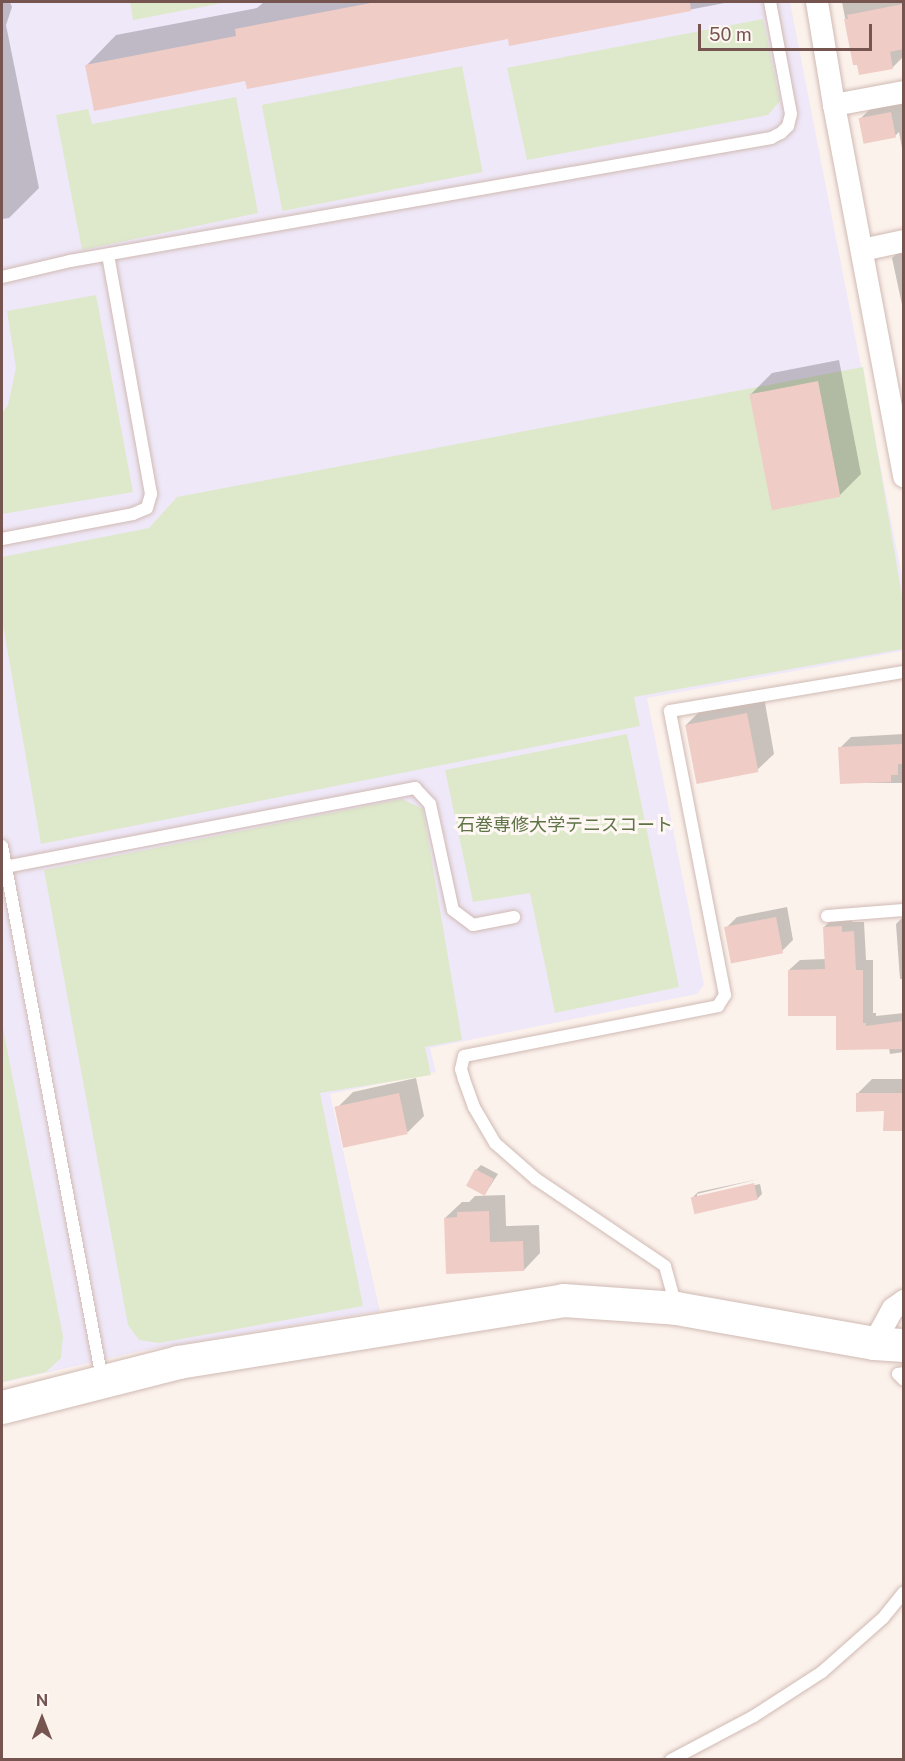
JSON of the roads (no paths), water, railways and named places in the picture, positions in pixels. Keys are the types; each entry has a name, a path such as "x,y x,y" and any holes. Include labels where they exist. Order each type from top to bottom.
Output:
{"street":[{"path":"817,2 862,250 898,415 903,476"},
{"path":"834,105 903,92"},
{"path":"862,250 903,241"},
{"path":"2,1407 102,1379 177,1362 563,1300 676,1308 889,1344 892,1309 903,1301"}],"lane":[{"path":"2,277 108,255 771,138 782,133 788,126 790,114 770,2"},
{"path":"2,538 133,514 147,508 151,494 108,255"},
{"path":"676,1308 665,1266 536,1179 495,1143 474,1107 464,1079 461,1068 464,1056 718,1006 725,995 670,711 903,672"},
{"path":"5,867 415,788 430,804 453,910 473,925 514,917"},
{"path":"2,846 102,1379"},
{"path":"827,916 903,910"},
{"path":"903,1373 898,1374 903,1380"},
{"path":"671,1760 754,1716 822,1672 883,1618 903,1592"}],"park label":[{"name":"石巻専修大学テニスコート","path":"565,825"}]}
